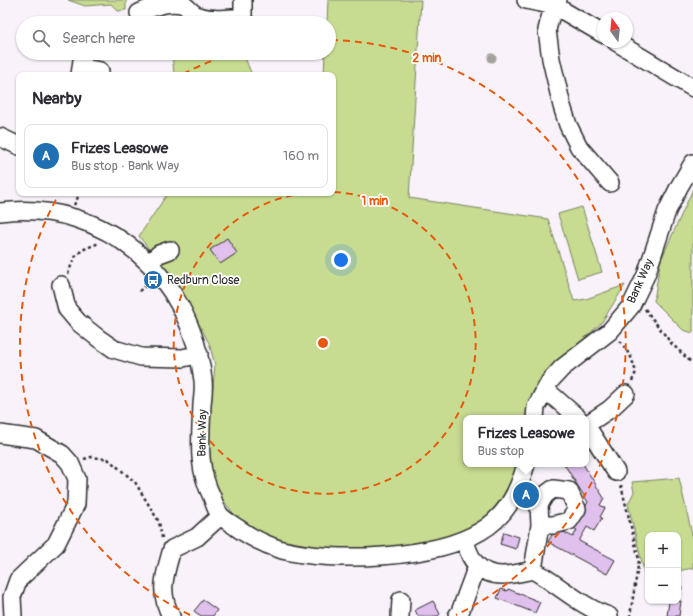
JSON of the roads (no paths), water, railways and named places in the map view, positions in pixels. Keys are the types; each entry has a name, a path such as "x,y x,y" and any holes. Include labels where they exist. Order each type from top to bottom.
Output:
{"street":[{"path":"243,0 244,16"},
{"path":"526,0 556,3 597,30"},
{"path":"139,13 155,6 173,2 185,6 195,15 200,16"},
{"path":"556,3 547,30 551,60 562,106 568,125 580,147 610,183"},
{"path":"626,48 693,88"},
{"path":"82,65 100,71"},
{"path":"0,137 16,145"},
{"name":"Bank Way","path":"535,415 536,407 550,381 562,368 610,331 630,306 646,275 667,211 678,187 693,163"},
{"name":"Bank Way","path":"0,212 13,210 74,217 112,234 149,262 162,276 190,324 199,354 204,382 200,448 202,470 205,483 220,516"},
{"path":"149,262 159,254 170,250"},
{"path":"61,285 67,308 78,322 114,349 141,357 183,358 199,354"},
{"path":"546,390 575,415"},
{"path":"589,423 610,409 626,394"},
{"path":"589,430 616,472"},
{"path":"0,434 36,439 62,454 70,464 77,479 76,504 56,544 18,580 12,597 13,616"},
{"path":"170,616 163,595 168,545 197,537 220,516 244,533 258,540 281,550 306,554 343,557 397,554 433,549 464,540 482,531 494,522 512,501 525,467"},
{"path":"533,570 540,525"},
{"path":"464,540 477,566 490,574 511,574 533,570 545,576 582,602 604,615 609,616"},
{"path":"461,615 477,566"}],"place":[{"name":"Redburn Close","path":"153,280"},
{"name":"Frizes Leasowe","path":"526,495"}]}
